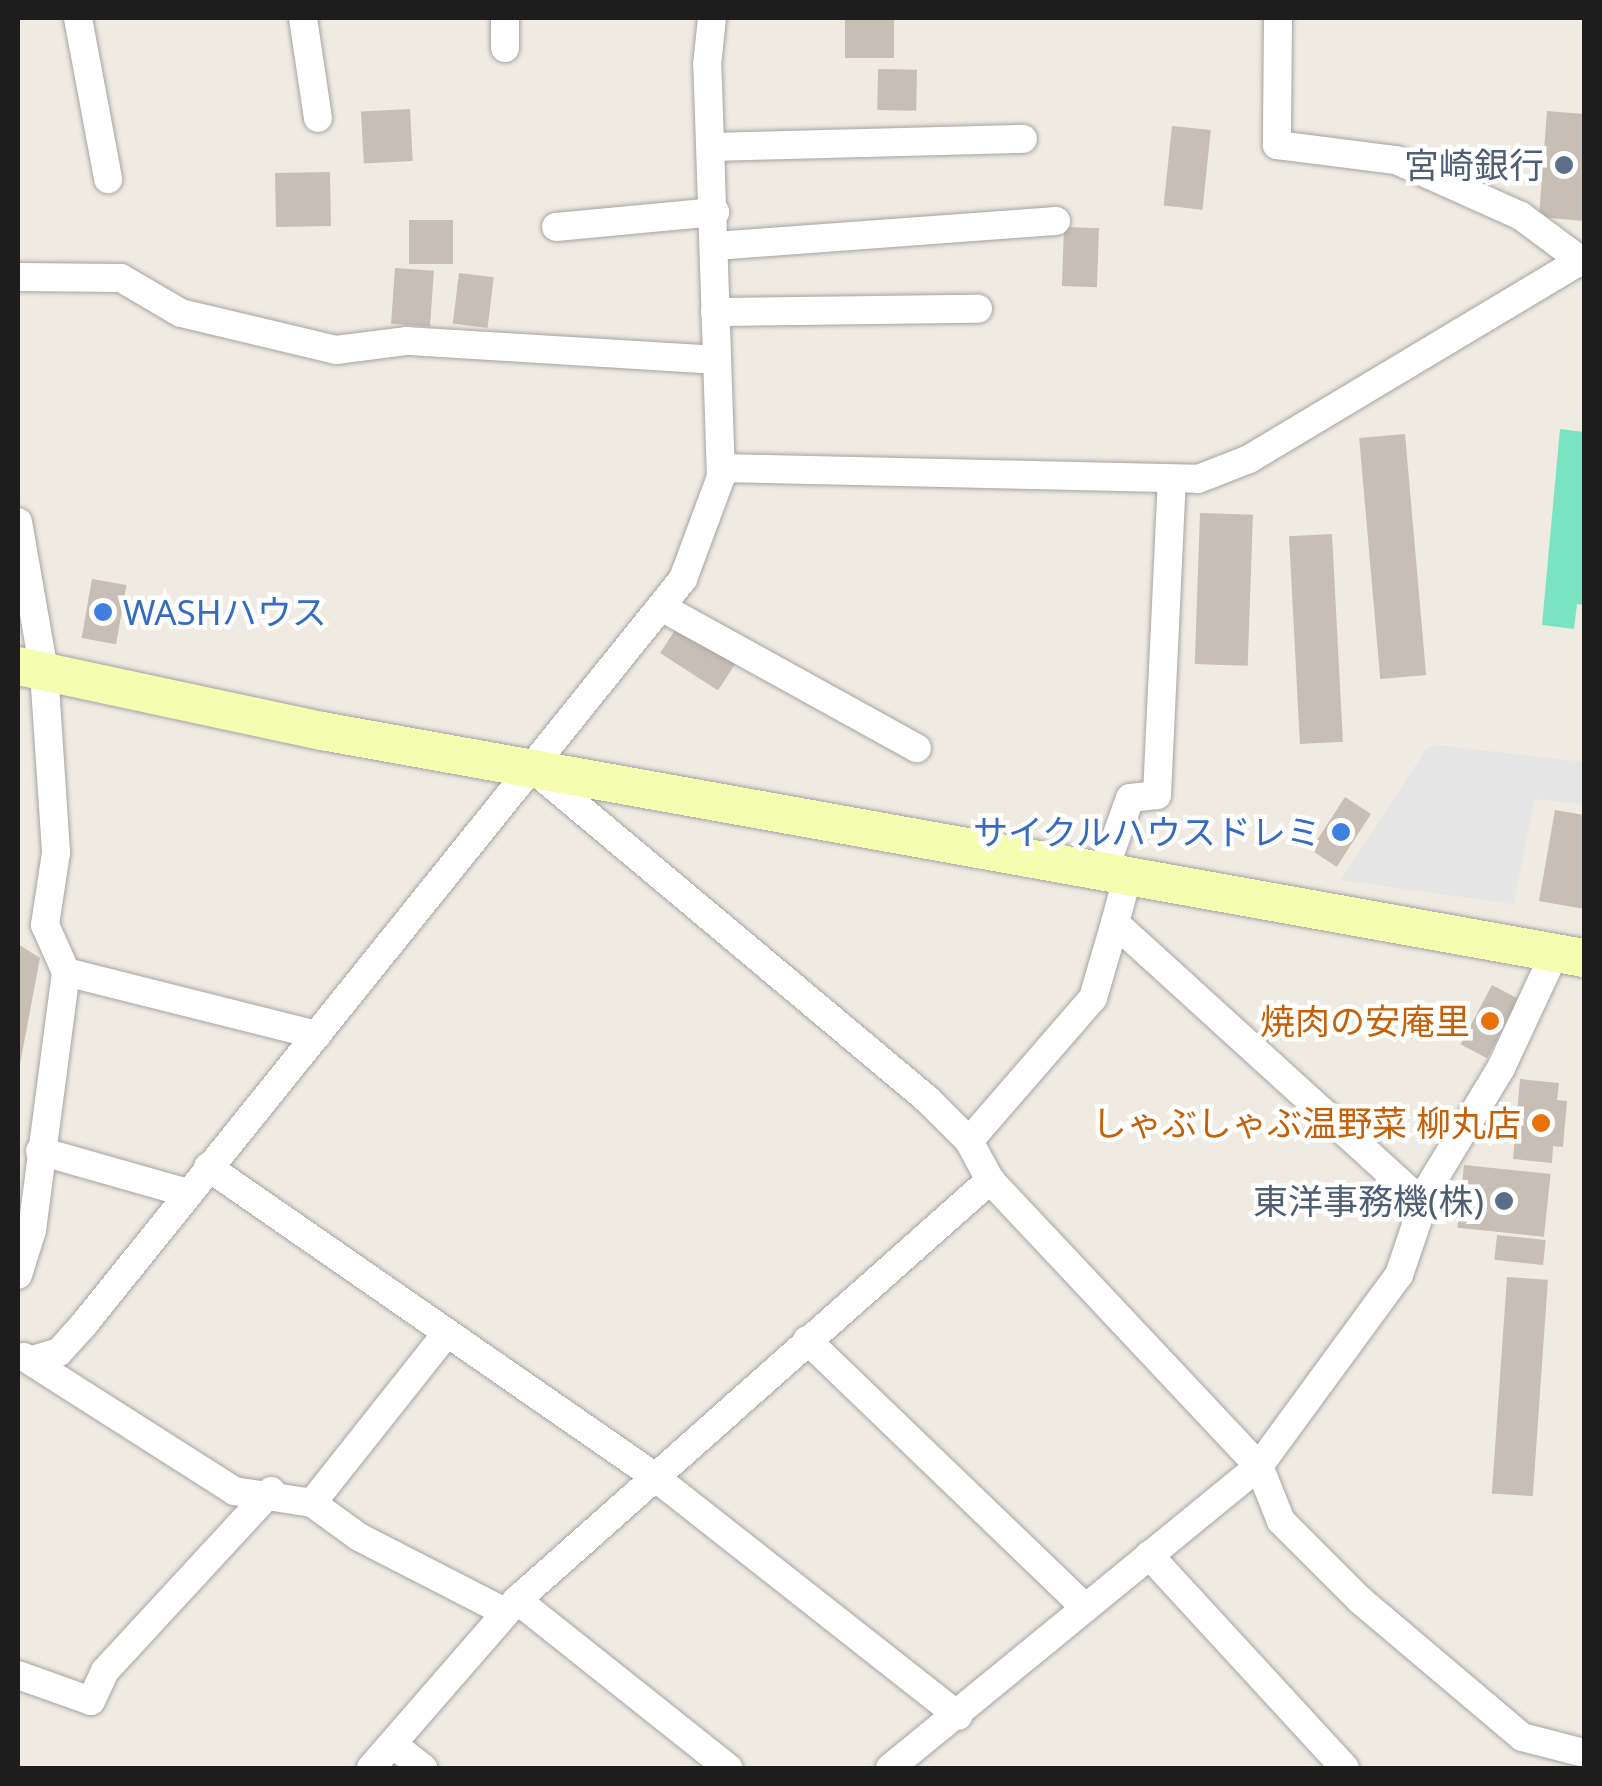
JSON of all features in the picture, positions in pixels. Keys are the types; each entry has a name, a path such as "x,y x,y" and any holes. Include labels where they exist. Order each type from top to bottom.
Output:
{"street":[{"path":"78,18 108,179"},
{"path":"303,18 318,118"},
{"path":"505,18 505,48"},
{"path":"25,1358 59,1352 683,579 720,468 712,18"},
{"path":"720,468 1172,481 1249,459 1581,262 1521,216 1396,160 1277,145 1278,18"},
{"path":"714,147 1023,139"},
{"path":"556,226 716,212"},
{"path":"716,246 1056,221"},
{"path":"18,277 120,278 181,312 336,350 408,341 716,360"},
{"path":"715,312 978,309"},
{"path":"969,1142 1093,998 1115,923 1116,873 1130,798 1156,795 1172,481"},
{"path":"18,522 31,668 56,853 46,925 66,972 32,1230 18,1274"},
{"path":"663,608 917,748"},
{"path":"31,668 533,769 1570,955 1423,1204 1399,1275 1260,1466 890,1768"},
{"path":"533,769 969,1142 990,1180 1260,1466 1280,1521 1360,1600 1522,1737 1584,1754"},
{"path":"18,920 46,925"},
{"path":"1115,923 1423,1204"},
{"path":"66,972 316,1035"},
{"path":"40,1152 187,1193"},
{"path":"208,1167 651,1474 958,1716"},
{"path":"371,1768 395,1746 511,1606 651,1474 990,1180"},
{"path":"312,1503 446,1334"},
{"path":"808,1340 1084,1608"},
{"path":"25,1358 234,1492 271,1491 312,1503 358,1538 511,1606 728,1768"},
{"path":"18,1675 90,1701 105,1671 271,1491"},
{"path":"1149,1555 1345,1768"},
{"path":"395,1746 422,1768"}],"green space":[{"path":"1560,429 1584,432 1584,605 1577,604 1574,629 1542,625"}],"shaded area":[{"path":"1437,745 1584,762 1584,804 1535,799 1513,904 1341,880 1426,749"}],"building":[{"path":"845,18 894,18 894,58 845,58"},
{"path":"878,69 917,70 916,111 877,110"},
{"path":"410,109 413,161 364,163 361,112"},
{"name":"宮崎銀行","path":"1547,111 1584,114 1584,221 1539,217"},
{"path":"1172,126 1211,130 1202,210 1164,206"},
{"path":"330,172 331,226 276,227 275,173"},
{"path":"409,220 453,220 453,264 409,264"},
{"path":"1064,227 1099,228 1097,287 1062,286"},
{"path":"395,268 434,271 430,327 391,324"},
{"path":"459,273 494,277 488,328 453,324"},
{"path":"1405,434 1426,675 1380,679 1359,438"},
{"path":"1200,513 1253,515 1248,666 1195,664"},
{"path":"1332,534 1343,742 1300,744 1289,536"},
{"name":"WASHハウス","path":"92,579 126,585 116,644 82,638"},
{"path":"677,627 735,665 718,691 660,653"},
{"name":"サイクルハウスドレミ","path":"1345,797 1371,814 1337,867 1311,850"},
{"path":"1555,810 1584,815 1584,909 1539,901"},
{"path":"18,944 40,958 20,1064 18,1064"},
{"name":"焼肉の安庵里","path":"1492,985 1518,999 1487,1058 1461,1044"},
{"name":"しゃぶしゃぶ温野菜 柳丸店","path":"1520,1079 1559,1083 1557,1100 1567,1101 1563,1147 1553,1146 1552,1163 1513,1159"},
{"name":"東洋事務機(株)","path":"1464,1165 1551,1174 1544,1237 1457,1228"},
{"path":"1497,1235 1546,1240 1543,1265 1494,1260"},
{"path":"1507,1277 1548,1280 1533,1496 1492,1493"}],"place":[{"name":"宮崎銀行","path":"1564,165"},
{"name":"WASHハウス","path":"103,612"},
{"name":"サイクルハウスドレミ","path":"1341,832"},
{"name":"焼肉の安庵里","path":"1490,1021"},
{"name":"しゃぶしゃぶ温野菜 柳丸店","path":"1541,1123"},
{"name":"東洋事務機(株)","path":"1504,1201"}]}
